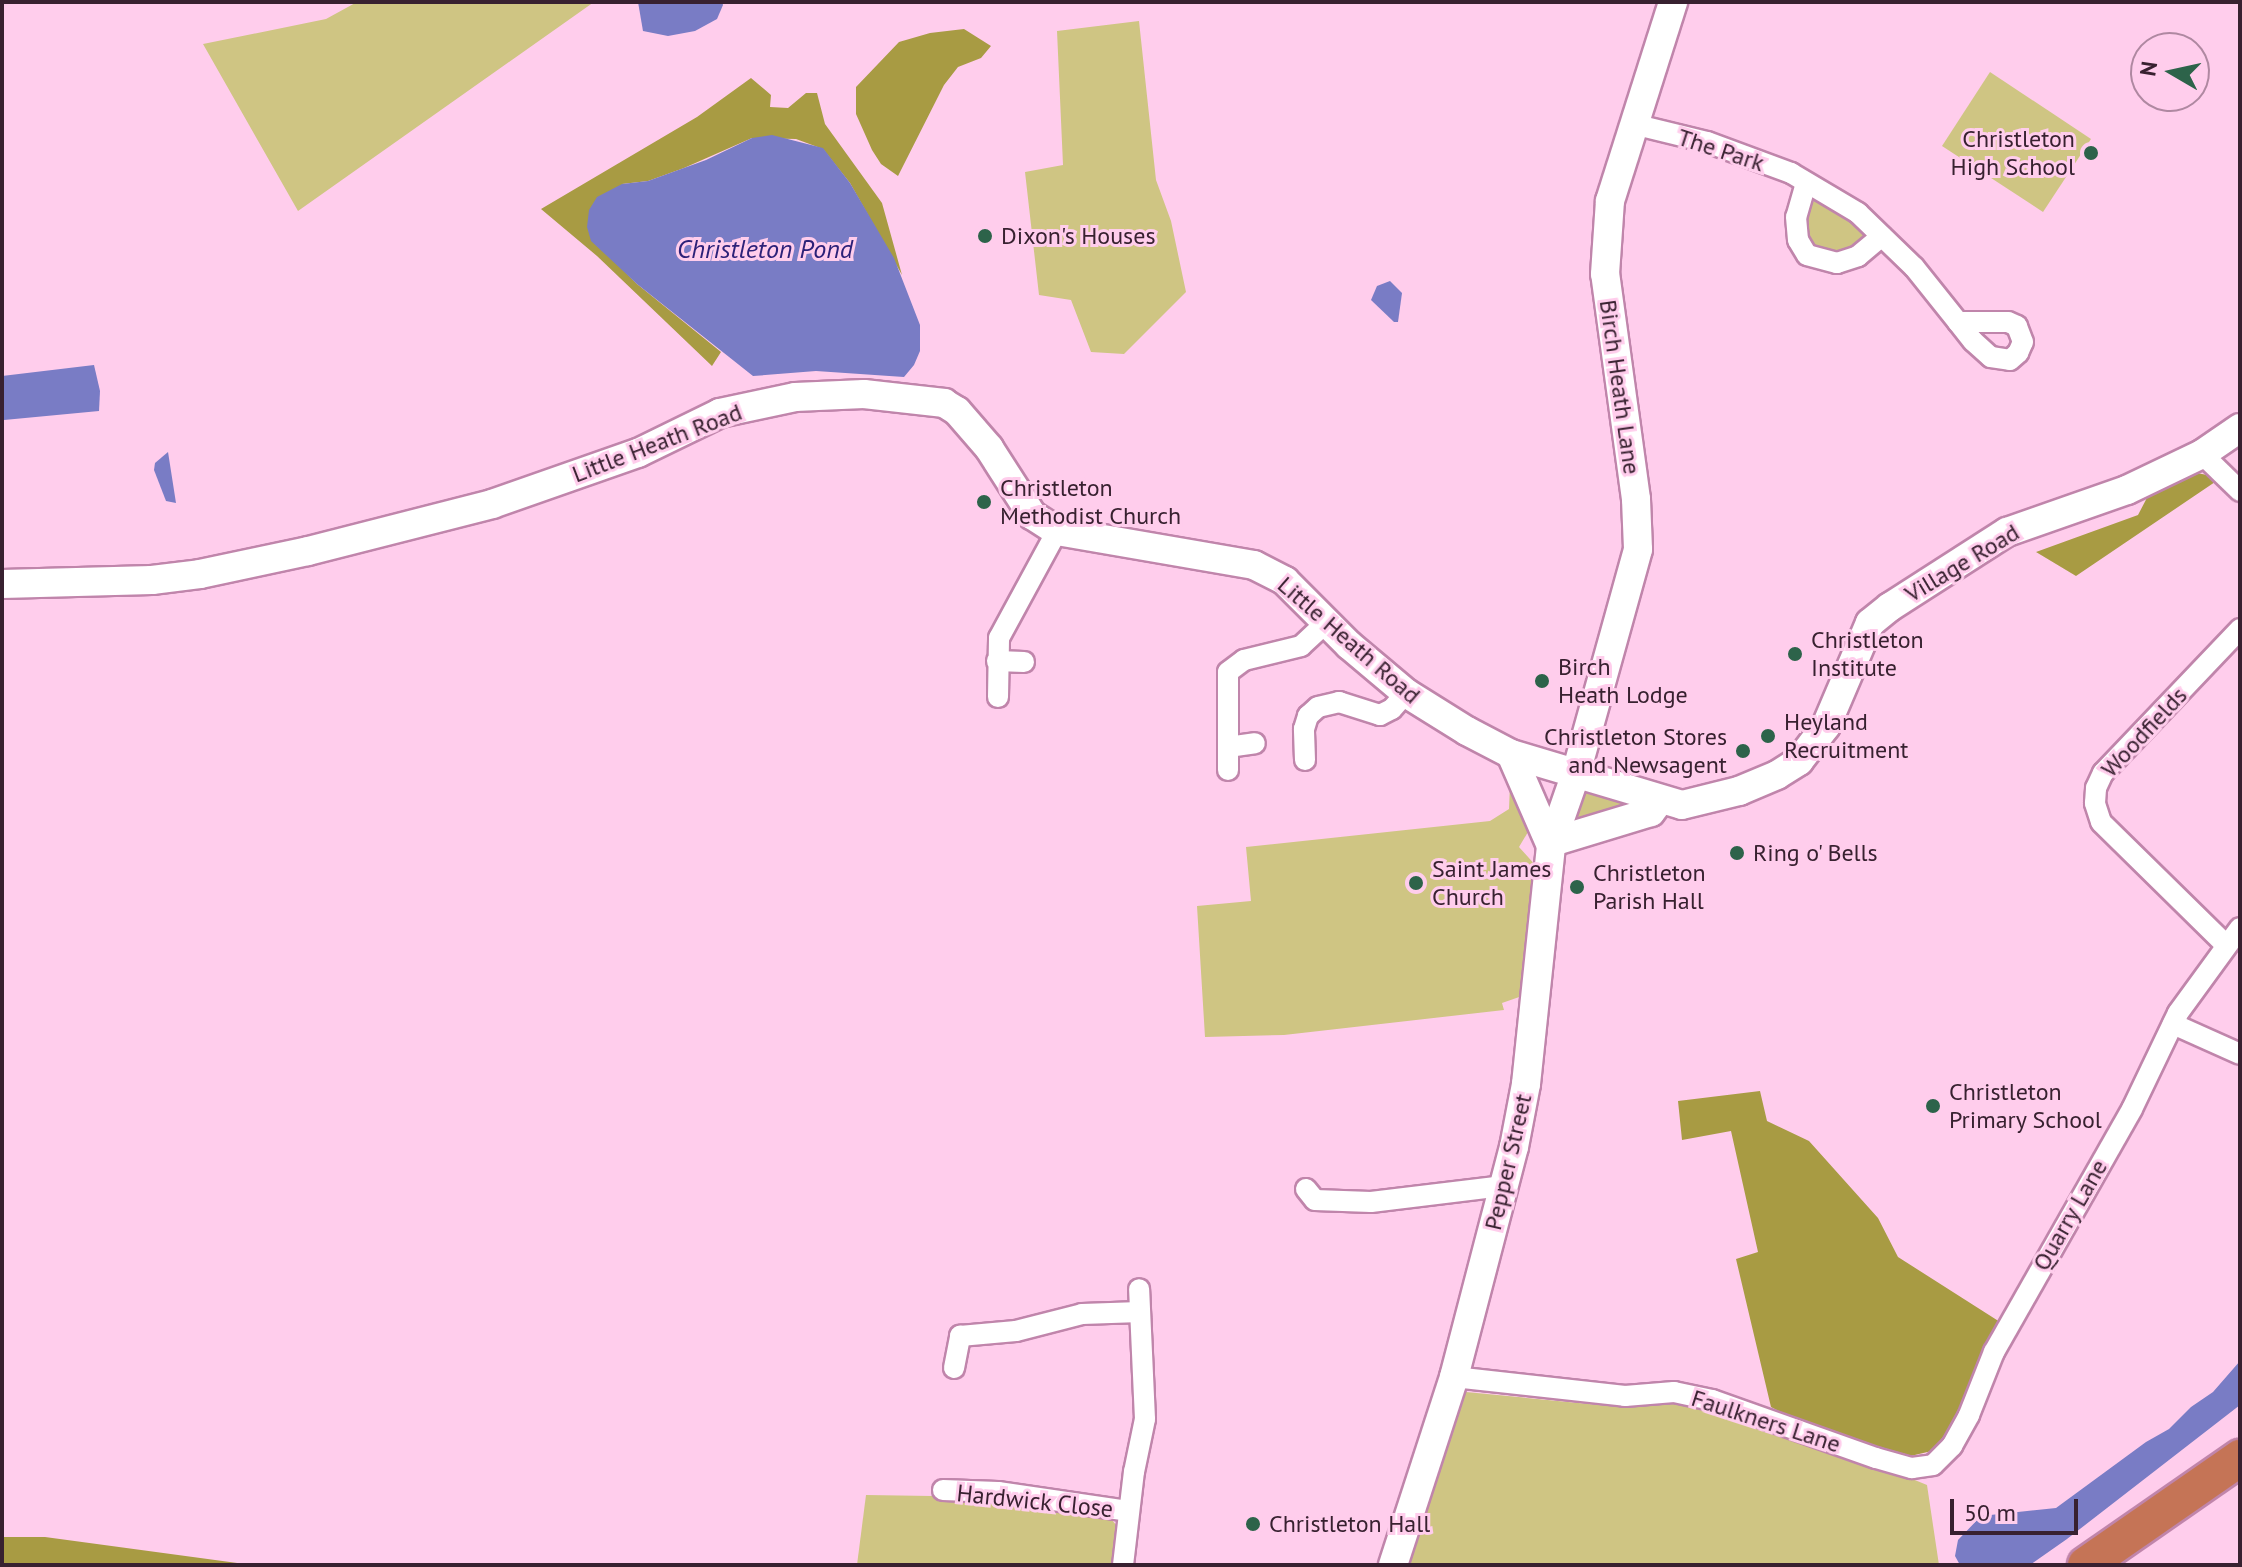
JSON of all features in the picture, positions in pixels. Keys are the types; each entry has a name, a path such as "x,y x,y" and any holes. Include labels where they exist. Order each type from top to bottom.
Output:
{"highway":[{"path":"2086,1565 2240,1458"}],"street":[{"name":"Birch Heath Lane","path":"1576,773 1638,549 1636,499 1605,274 1610,201 1673,2"},
{"name":"The Park","path":"1633,124 1707,142 1806,183 1858,213 1914,267 1958,322"},
{"path":"1806,183 1796,217 1798,240 1807,255 1837,263 1858,256 1882,236"},
{"name":"Little Heath Road","path":"2,584 152,580 293,554 492,504 638,453 720,413 795,397 864,394 944,403 957,411 989,448 1032,515 1057,531 1254,565 1285,581 1326,623 1406,693 1511,754 1576,773"},
{"name":"Village Road","path":"1576,773 1682,805 1739,791 1777,775 1799,761 1826,726 1870,623 1890,607 2007,532 2127,490 2202,454 2240,428"},
{"path":"2202,454 2240,491"},
{"path":"998,697 997,661 1003,629 1057,531"},
{"path":"1228,770 1228,672 1244,660 1301,646 1326,623"},
{"name":"Woodfields","path":"2226,945 2101,822 2095,803 2103,773 2240,629"},
{"path":"997,661 1024,662"},
{"path":"1305,760 1304,729 1308,716 1318,707 1339,702 1380,715 1392,709 1406,693"},
{"path":"1228,747 1255,743"},
{"name":"Pepper Street","path":"1511,754 1552,844"},
{"name":"Pepper Street","path":"1393,1565 1454,1377 1504,1186 1526,1084 1552,844 1576,773"},
{"path":"1552,844 1651,812 1660,800"},
{"name":"Quarry Lane","path":"1933,1465 1952,1446 1969,1415 1994,1352 2132,1109 2173,1024 2197,983 2240,928"},
{"path":"2173,1024 2240,1054"},
{"path":"1306,1189 1315,1200 1371,1202 1504,1186"},
{"path":"1123,1565 1128,1511 1145,1419 1139,1289"},
{"path":"954,1368 960,1336 1016,1331 1082,1314 1140,1312"},
{"name":"Faulkners Lane","path":"1454,1377 1625,1396 1674,1392 1712,1400 1876,1458 1912,1468 1933,1465"},
{"name":"Hardwick Close","path":"943,1490 998,1492 1128,1511"}],"shaded area":[{"path":"357,2 594,2 298,211 203,44 326,19"},
{"path":"1139,21 1156,180 1171,221 1186,292 1124,354 1091,352 1071,300 1039,295 1025,172 1063,165 1057,31"},
{"path":"964,29 991,46 981,58 958,67 944,85 898,176 881,164 872,150 856,114 856,87 899,42 930,33"},
{"path":"1990,72 2091,139 2043,212 1942,146"},
{"path":"751,78 771,95 770,107 788,108 806,93 817,93 825,124 882,203 902,275 850,183 823,149 796,139 752,138 648,181 622,184 618,265 721,352 712,366 597,256 541,209 697,117"},
{"path":"1814,201 1832,204 1861,225 1864,237 1859,246 1830,257 1803,240 1805,209"},
{"path":"2192,472 2207,475 2215,482 2076,576 2036,552 2138,515 2150,492"},
{"path":"1510,784 1520,803 1528,832 1519,847 1537,867 1525,995 1502,1003 1504,1010 1284,1035 1205,1037 1197,906 1251,901 1246,847 1490,821 1509,809"},
{"path":"1584,789 1634,806 1570,824"},
{"path":"1760,1091 1767,1121 1809,1141 1878,1218 1898,1257 2000,1322 1965,1408 1936,1450 1902,1458 1801,1423 1771,1407 1736,1259 1758,1252 1731,1131 1682,1140 1678,1101"},
{"path":"1466,1392 1630,1408 1665,1401 1709,1406 1905,1476 1927,1485 1939,1565 1407,1565 1457,1395"},
{"path":"866,1495 998,1497 1110,1518 1118,1527 1114,1565 857,1565"},
{"path":"2,1537 45,1537 252,1565 2,1565"}],"water":[{"path":"638,2 722,2 723,5 717,19 695,31 668,36 643,31"},
{"name":"Christleton Pond","path":"772,135 823,148 850,183 894,258 920,325 920,351 904,377 816,371 753,376 637,284 591,241 587,227 589,210 597,197 622,184 648,181 706,160 752,138"},
{"path":"1390,281 1402,293 1398,322 1394,322 1371,300 1377,286"},
{"path":"94,365 100,391 99,411 4,420 2,376"},
{"path":"168,452 176,503 166,501 154,470 155,463"},
{"path":"2240,1361 2240,1405 2067,1539 2030,1565 1960,1565 1955,1556 1958,1540 1981,1516 2056,1508 2146,1442 2169,1429 2191,1407 2213,1392"}],"place":[{"name":"Christleton High School","path":"2091,153"},
{"name":"Dixon's Houses","path":"985,236"},
{"name":"Christleton Methodist Church","path":"984,502"},
{"name":"Christleton Institute","path":"1795,654"},
{"name":"Birch Heath Lodge","path":"1542,681"},
{"name":"Heyland Recruitment","path":"1768,736"},
{"name":"Christleton Stores and Newsagent","path":"1743,751"},
{"name":"Ring o' Bells","path":"1737,853"},
{"name":"Saint James Church","path":"1416,883"},
{"name":"Christleton Parish Hall","path":"1577,887"},
{"name":"Christleton Primary School","path":"1933,1106"},
{"name":"Christleton Hall","path":"1253,1524"}]}
